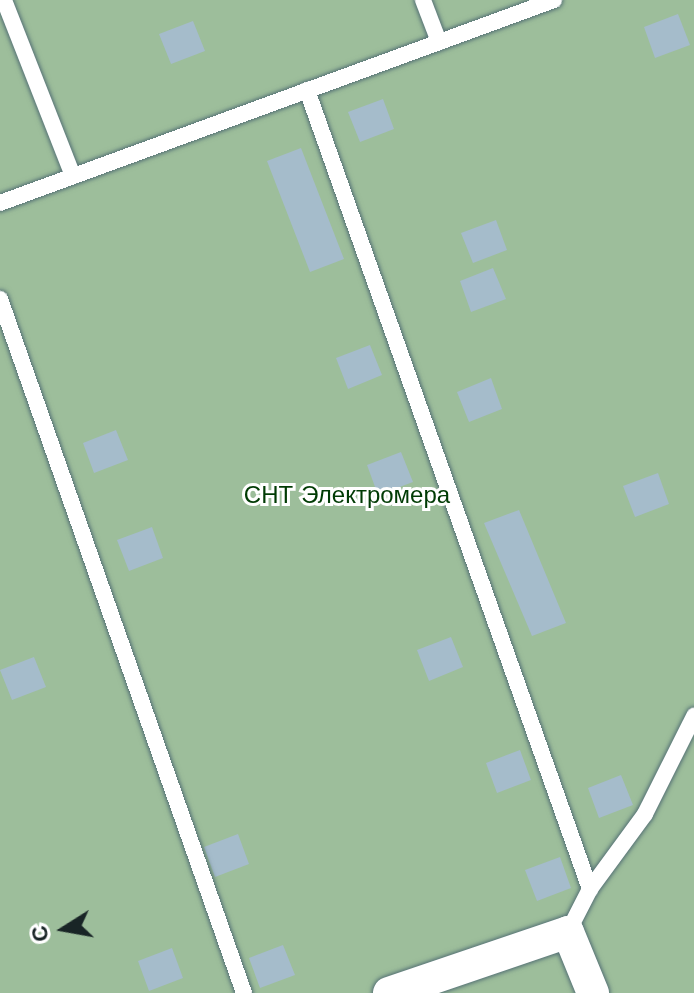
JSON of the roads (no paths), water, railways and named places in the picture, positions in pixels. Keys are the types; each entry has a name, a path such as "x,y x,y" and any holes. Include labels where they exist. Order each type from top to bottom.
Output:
{"street":[{"path":"389,993 568,932 593,993"}],"lane":[{"path":"4,0 73,176"},
{"path":"423,0 439,42"},
{"path":"0,203 554,0"},
{"path":"307,90 590,889"},
{"path":"0,299 244,993"},
{"path":"568,932 590,889 645,814 694,716"}],"park label":[{"name":"СНТ Электромера","path":"347,496"}]}
